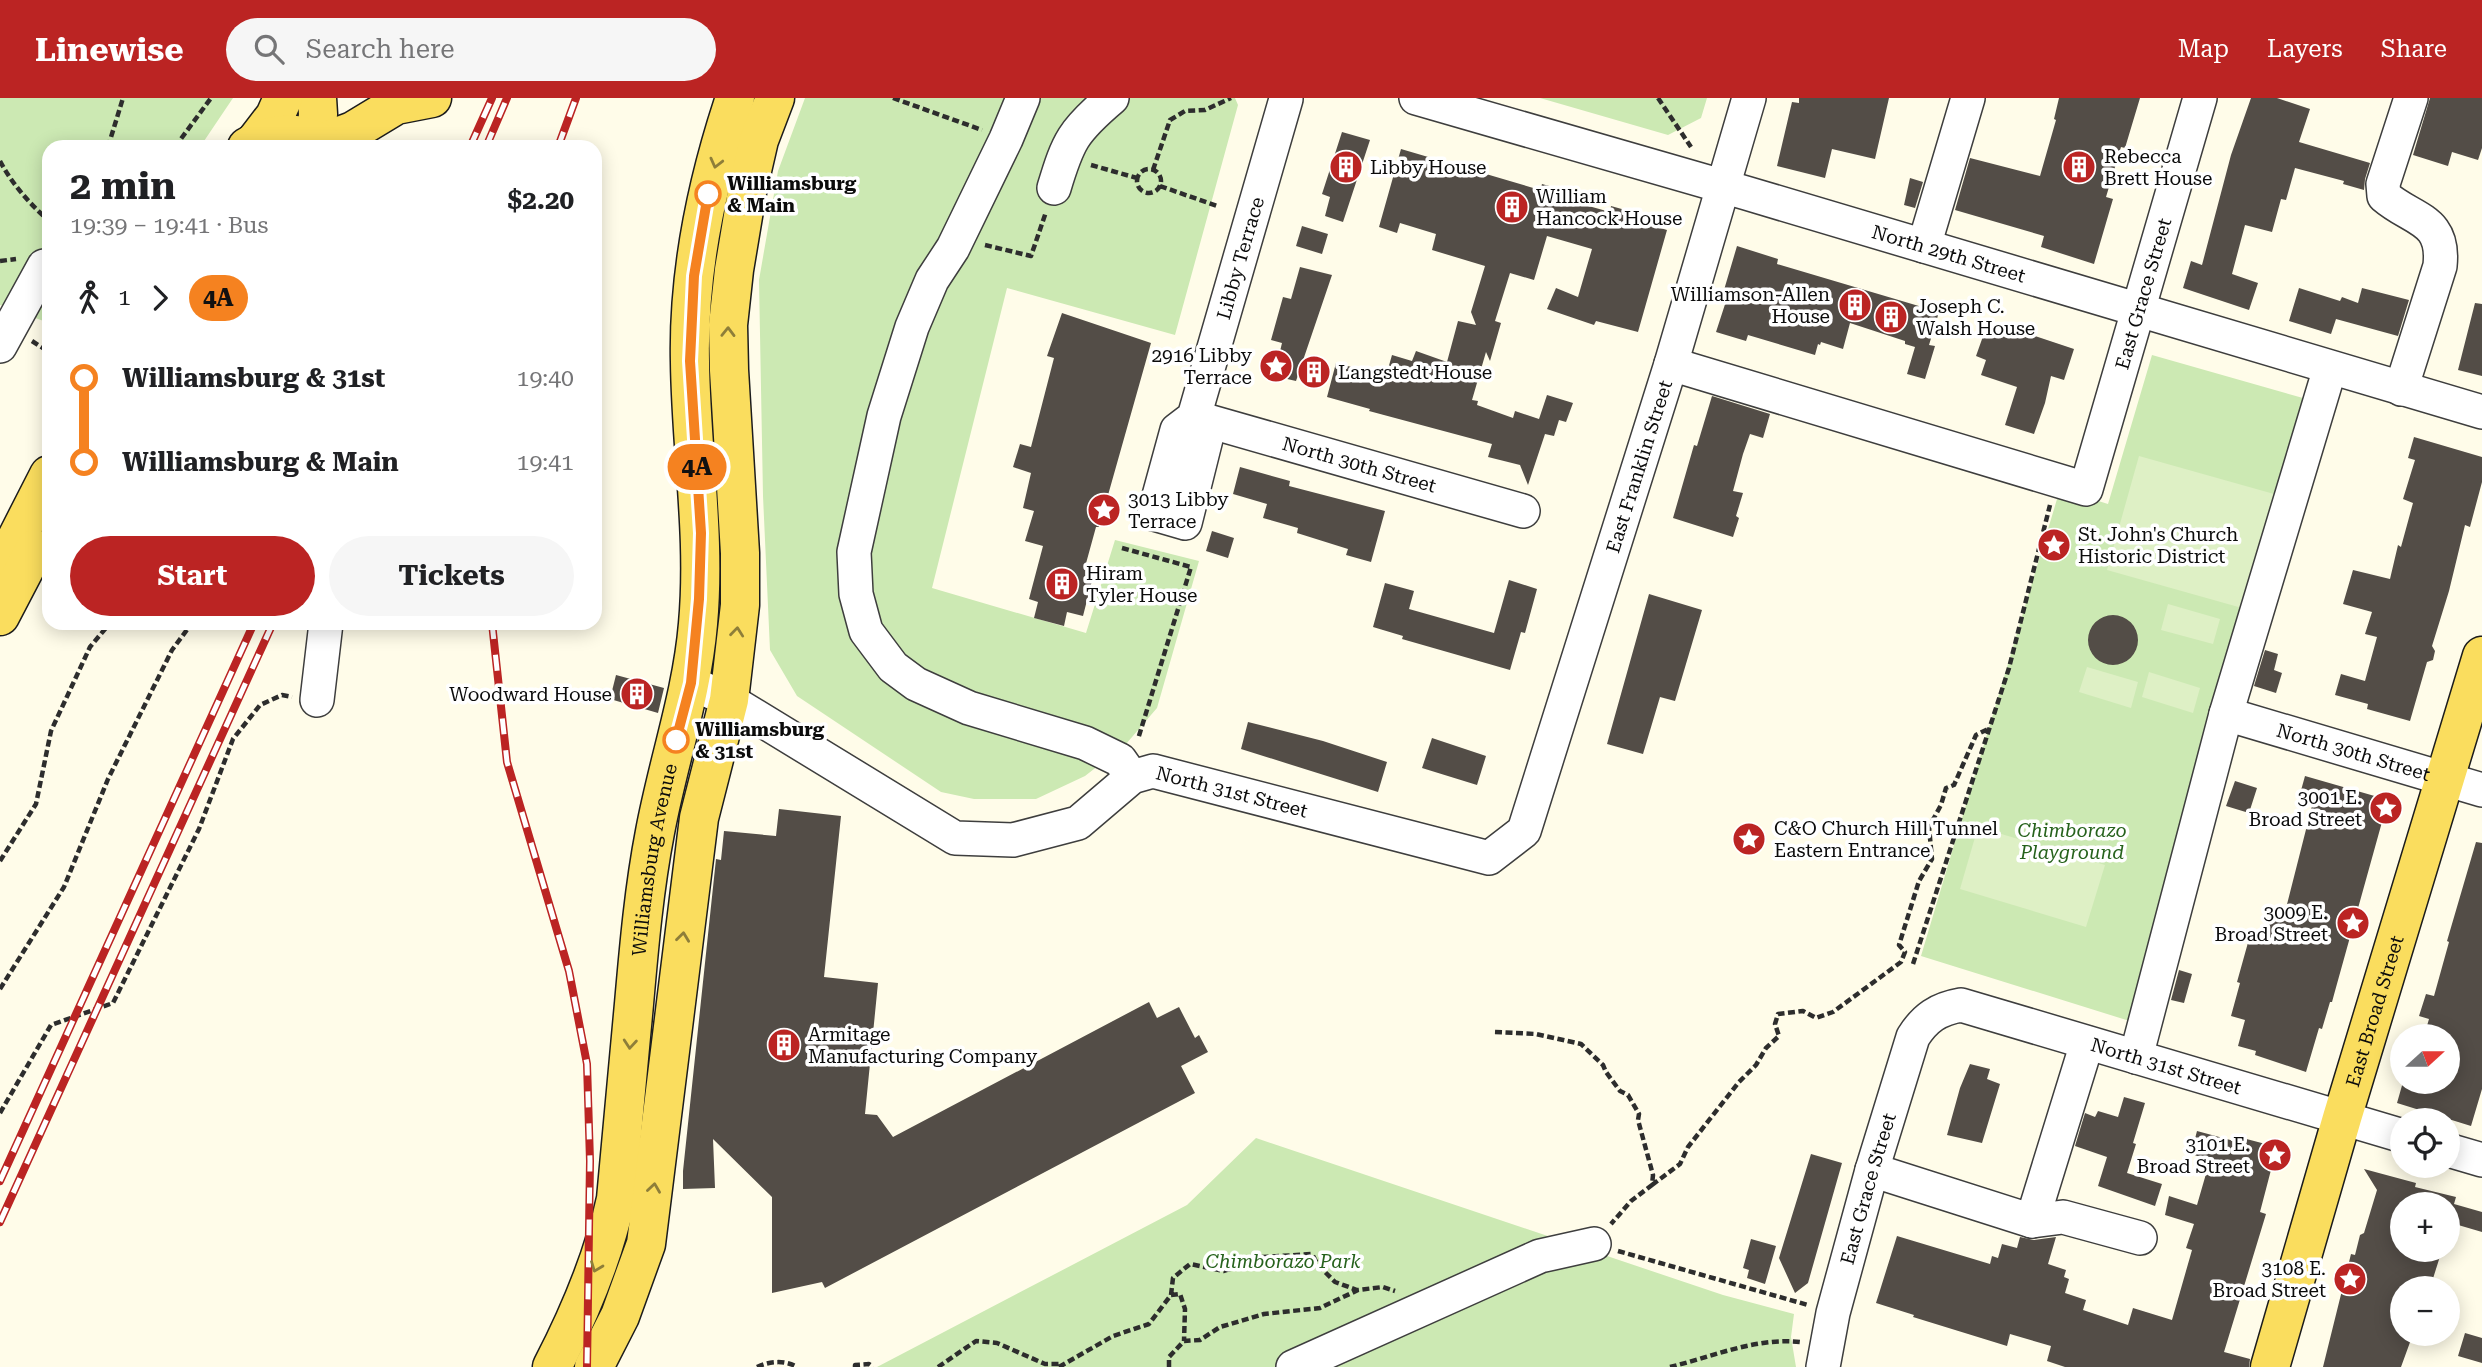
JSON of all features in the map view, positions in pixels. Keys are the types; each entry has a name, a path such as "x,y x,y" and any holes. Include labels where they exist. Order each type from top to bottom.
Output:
{"main road":[{"path":"254,140 275,116 283,98"},
{"path":"317,98 321,140"},
{"path":"330,140 364,125 396,105 432,98"},
{"path":"387,140 432,98"},
{"name":"Williamsburg Avenue","path":"552,1367 606,1242 616,1199 644,898 655,831 691,683 698,625 701,546 690,370 694,276 708,194 735,98"},
{"name":"Williamsburg Avenue","path":"594,1367 620,1316 646,1244 699,818 729,700 740,605 740,553 729,370 729,312 741,223 759,140 775,98"},
{"path":"263,140 281,134 309,140"},
{"path":"0,570 42,489"},
{"path":"0,616 42,535"},
{"name":"East Broad Street","path":"2270,1367 2342,1118 2482,656"}],"street":[{"path":"1023,98 1006,139 953,248 932,280 912,327 884,416 854,552 856,594 866,631 893,667 916,684 969,708 1085,743 1126,769"},
{"path":"1059,173 1071,139 1088,118 1112,98"},
{"name":"Libby Terrace","path":"1194,417 1293,98"},
{"name":"North 29th Street","path":"1416,98 1723,186 2330,369 2482,412"},
{"name":"East Franklin Street","path":"1524,831 1671,364 1749,98"},
{"path":"1924,246 1968,98"},
{"name":"East Grace Street","path":"1671,364 2085,489 2200,98"},
{"path":"2401,389 2440,266 2441,251 2433,228 2384,196 2383,184 2411,98"},
{"path":"0,346 42,271"},
{"path":"2136,1057 2226,714 2330,369"},
{"path":"690,370 729,370"},
{"name":"North 30th Street","path":"1194,417 1523,512"},
{"path":"317,700 326,630"},
{"name":"North 31st Street","path":"691,683 729,700 955,838 1013,840 1078,823 1126,769 1153,771 1489,858 1524,831"},
{"name":"North 30th Street","path":"2226,714 2482,790"},
{"path":"635,989 676,994"},
{"name":"North 31st Street","path":"1931,1015 1944,1008 1961,1005 2390,1132"},
{"name":"East Grace Street","path":"1823,1367 1833,1313 1872,1170 1913,1037 1931,1015"},
{"path":"2032,1221 2087,1043"},
{"path":"2460,1154 2482,1160"},
{"path":"1872,1170 2032,1221 2063,1217 2140,1238"},
{"path":"1293,1367 1540,1256 1603,1247"}],"path":[{"path":"110,140 123,98"},
{"path":"180,140 211,98"},
{"path":"892,98 1006,139"},
{"path":"1153,170 1170,120 1185,111 1205,110 1231,98"},
{"path":"1658,98 1691,147"},
{"path":"0,161 42,215"},
{"path":"1145,169 1153,170 1160,175 1160,186 1155,192 1147,194 1138,186 1137,178 1145,169"},
{"path":"953,248 978,244 1001,247 1031,256 1059,173 1137,178"},
{"path":"1160,186 1217,206"},
{"path":"1913,964 2009,668 2050,503"},
{"path":"1122,548 1191,568 1126,769"},
{"path":"0,861 36,804 51,731 89,646 104,630"},
{"path":"0,989 64,887 108,779 172,650 186,630"},
{"path":"0,1113 51,1025 113,1003 199,829 233,739 260,705 282,695 317,700"},
{"path":"1809,1306 1603,1247 1631,1201 1680,1164 1688,1147 1766,1048 1779,1036 1775,1024 1778,1014 1803,1010 1816,1018 1833,1012 1901,962 1905,952 1899,945 1919,881 1932,859 1929,827 1941,805 1946,788 1954,785 1976,735 1990,728"},
{"path":"1495,1032 1536,1034 1581,1044 1603,1065 1620,1091 1628,1095 1639,1114 1638,1120 1653,1175 1652,1185"},
{"path":"938,1367 976,1341 997,1343 1045,1364 1060,1365 1113,1336 1149,1324 1171,1295 1173,1278 1189,1264 1224,1271 1238,1266 1247,1258 1312,1254 1318,1265 1335,1282 1358,1290"},
{"path":"1184,1341 1200,1340 1220,1326 1264,1314 1320,1308 1358,1290 1383,1287 1402,1294 1412,1315"},
{"path":"1169,1367 1169,1357 1184,1341 1185,1309 1180,1294 1171,1295"},
{"path":"1670,1367 1751,1345 1787,1340 1797,1342"},
{"path":"757,1367 765,1363 783,1362 797,1367"},
{"path":"855,1367 869,1364 873,1367"}],"green space":[{"path":"0,98 233,98 205,140 42,140 42,320 0,305"},
{"path":"805,98 1235,98 1238,105 1175,335 1007,288 932,588 1086,633 1115,540 1199,561 1157,708 1126,744 1085,776 1036,799 974,799 941,792 797,696 770,650 763,496 759,280 778,171"},
{"path":"1540,98 1707,98 1701,118 1668,135"},
{"name":"Chimborazo Playground","path":"2152,355 2310,400 2136,1023 1921,956 2060,489 2108,504"},
{"path":"2139,456 2274,494 2242,608 2107,570"},
{"path":"2168,604 2220,619 2213,644 2161,630"},
{"path":"2087,667 2138,682 2131,708 2079,692"},
{"path":"2149,672 2200,688 2193,713 2142,697"},
{"path":"1978,827 2105,865 2086,927 1960,889"},
{"name":"Chimborazo Park","path":"1256,1138 1723,1295 1794,1314 1791,1337 1796,1367 877,1367 1187,1205"}],"building":[{"path":"1799,98 1889,98 1875,159 1832,149 1825,178 1777,166 1792,102 1799,103"},
{"path":"2059,98 2140,98 2106,197 2113,199 2094,264 2041,247 2044,236 1955,210 1970,158 2040,176 2056,120 2054,119"},
{"path":"2251,98 2277,98 2310,109 2299,142 2370,163 2364,190 2343,184 2344,181 2295,168 2286,200 2281,199 2272,232 2245,225 2232,274 2258,283 2249,310 2183,288 2191,261 2202,265 2231,155"},
{"path":"2430,98 2482,98 2482,148 2478,160 2452,152 2448,166 2413,155"},
{"name":"Libby House","path":"1342,132 1370,140 1343,222 1325,216 1330,197 1322,194"},
{"path":"1401,149 1540,190 1542,184 1563,190 1560,198 1610,212 1611,206 1643,215 1641,222 1667,230 1638,332 1596,321 1594,325 1547,309 1556,288 1578,297 1592,249 1547,236 1534,280 1510,273 1495,321 1501,323 1490,361 1486,352 1472,400 1478,401 1477,405 1513,418 1515,411 1539,419 1547,395 1573,403 1566,422 1559,420 1554,436 1545,434 1528,485 1520,465 1488,457 1492,444 1327,397 1336,363 1386,376 1392,355 1412,361 1416,351 1447,362 1458,321 1476,325 1471,312 1485,266 1432,250 1436,234 1400,223 1397,233 1379,227"},
{"path":"1910,178 1923,182 1915,208 1904,205"},
{"path":"1302,226 1328,234 1322,254 1296,246"},
{"path":"1737,246 1778,259 1777,264 1939,312 1929,345 1935,346 1925,379 1907,374 1915,347 1905,344 1905,341 1850,323 1843,349 1821,342 1815,355 1748,335 1746,341 1716,332 1729,292 1724,290"},
{"path":"1300,267 1332,275 1296,381 1274,376 1282,343 1271,340 1283,297 1291,299"},
{"path":"2299,288 2340,301 2342,297 2358,303 2362,288 2409,300 2398,336 2336,319 2331,334 2289,321"},
{"path":"2475,303 2482,304 2482,376 2458,370"},
{"path":"1062,313 1151,343 1099,527 1096,527 1085,567 1095,569 1083,616 1067,612 1064,626 1034,618 1038,602 1029,599 1043,546 1025,541 1034,511 1023,508 1031,473 1013,467 1020,444 1031,447 1054,358 1047,356"},
{"path":"1987,325 2019,335 2020,331 2074,349 2064,380 2051,376 2034,434 2005,425 2017,387 1981,375 1986,360 1976,356"},
{"path":"1712,396 1770,414 1763,438 1750,434 1743,454 1733,491 1743,493 1733,537 1673,518 1694,445 1697,446"},
{"path":"2414,437 2482,457 2482,482 2470,527 2465,525 2432,646 2435,651 2433,660 2427,662 2410,721 2367,709 2368,704 2335,695 2341,674 2365,681 2377,637 2365,634 2372,612 2343,604 2353,570 2390,579 2398,545 2401,547 2413,503 2403,499 2415,460 2408,458"},
{"path":"1240,467 1290,481 1289,486 1385,511 1371,562 1346,555 1348,549 1297,533 1298,528 1263,518 1267,504 1233,494"},
{"path":"1212,531 1234,538 1228,558 1206,551"},
{"path":"1509,580 1537,589 1525,633 1521,632 1510,670 1402,639 1403,636 1373,627 1385,583 1414,591 1409,609 1494,633"},
{"path":"1649,594 1702,610 1675,701 1660,697 1643,754 1607,744"},
{"path":"2113,615 2131,622 2138,640 2131,658 2113,665 2095,658 2088,640 2095,622"},
{"path":"2265,650 2278,654 2274,670 2282,673 2276,693 2254,686"},
{"name":"Woodward House","path":"616,675 664,688 658,713 610,699"},
{"path":"1248,722 1323,741 1387,762 1378,792 1241,749"},
{"path":"1432,738 1486,756 1477,785 1422,768"},
{"path":"2305,776 2385,799 2384,804 2387,804 2332,1002 2322,1029 2319,1028 2306,1072 2255,1055 2256,1051 2238,1046 2245,1020 2231,1016 2249,939 2262,942 2270,916 2283,920 2314,798 2300,794"},
{"path":"2235,781 2257,788 2249,813 2226,806"},
{"name":"Armitage Manufacturing Company","path":"779,809 841,816 824,977 878,983 865,1114 877,1115 893,1137 1149,1002 1157,1018 1179,1007 1195,1038 1199,1035 1208,1052 1181,1066 1195,1093 825,1288 822,1282 772,1293 772,1197 713,1139 715,1188 683,1189 683,1171 716,859 721,860 724,831 776,836"},
{"path":"2476,842 2482,843 2482,1089 2471,1126 2460,1123 2460,1108 2413,1108 2397,1103 2400,1094 2460,1094 2460,1024 2428,1024 2429,1019 2419,1016 2426,994 2434,996 2449,942 2447,941"},
{"path":"2179,970 2192,974 2184,1003 2171,1000"},
{"path":"1970,1064 1990,1069 1987,1079 2000,1084 1982,1143 1947,1135 1960,1088"},
{"path":"2124,1097 2145,1103 2127,1173 2162,1184 2155,1206 2098,1186 2107,1157 2075,1146 2085,1113 2095,1117 2098,1111 2118,1117"},
{"path":"2197,1131 2234,1141 2235,1136 2277,1147 2260,1212 2266,1214 2224,1352 2250,1359 2249,1367 2065,1367 2047,1361 2051,1346 2010,1334 2007,1346 1876,1303 1897,1236 1990,1264 1992,1256 1998,1258 2002,1244 2017,1248 2020,1237 2034,1240 2056,1237 2048,1264 2066,1270 2064,1277 2069,1279 2065,1293 2086,1300 2083,1310 2128,1325 2133,1308 2172,1320 2192,1250 2186,1248 2194,1224 2165,1215 2169,1196 2197,1205 2210,1160 2191,1154"},
{"path":"1811,1154 1842,1163 1808,1283 1795,1293 1779,1258"},
{"path":"2364,1169 2416,1183 2415,1187 2436,1192 2390,1192 2390,1262 2438,1262 2434,1276 2390,1276 2390,1346 2409,1346 2401,1367 2323,1367 2351,1254 2355,1255 2360,1235 2364,1233 2377,1190"},
{"path":"2460,1206 2482,1212 2482,1232 2460,1226"},
{"path":"1751,1239 1776,1246 1765,1284 1747,1278 1749,1270 1743,1268"},
{"path":"2465,1333 2482,1338 2482,1363 2458,1356"}],"railway":[{"path":"473,140 492,98"},
{"path":"489,140 507,98"},
{"path":"561,140 576,98"},
{"path":"0,1181 251,630"},
{"path":"0,1222 270,630"},
{"path":"493,630 507,762 569,971 587,1064 590,1161 587,1367"}],"bus line":[{"name":"4A","path":"676,740 691,683 698,625 701,533 690,361 694,276 708,194"}],"place":[{"name":"Libby House","path":"1346,167"},
{"name":"Rebecca Brett House","path":"2079,167"},
{"name":"Williamsburg & Main","path":"708,194"},
{"name":"William Hancock House","path":"1512,207"},
{"name":"Williamson-Allen House","path":"1855,305"},
{"name":"Joseph C. Walsh House","path":"1891,317"},
{"name":"2916 Libby Terrace","path":"1276,366"},
{"name":"Langstedt House","path":"1314,372"},
{"name":"3013 Libby Terrace","path":"1104,510"},
{"name":"St. John's Church Historic District","path":"2054,545"},
{"name":"Hiram Tyler House","path":"1062,584"},
{"name":"Woodward House","path":"637,694"},
{"name":"Williamsburg & 31st","path":"676,740"},
{"name":"3001 E. Broad Street","path":"2386,808"},
{"name":"C&O Church Hill Tunnel Eastern Entrance","path":"1749,839"},
{"name":"3009 E. Broad Street","path":"2353,923"},
{"name":"Armitage Manufacturing Company","path":"784,1045"},
{"name":"3101 E. Broad Street","path":"2275,1155"},
{"name":"3108 E. Broad Street","path":"2350,1279"}]}
